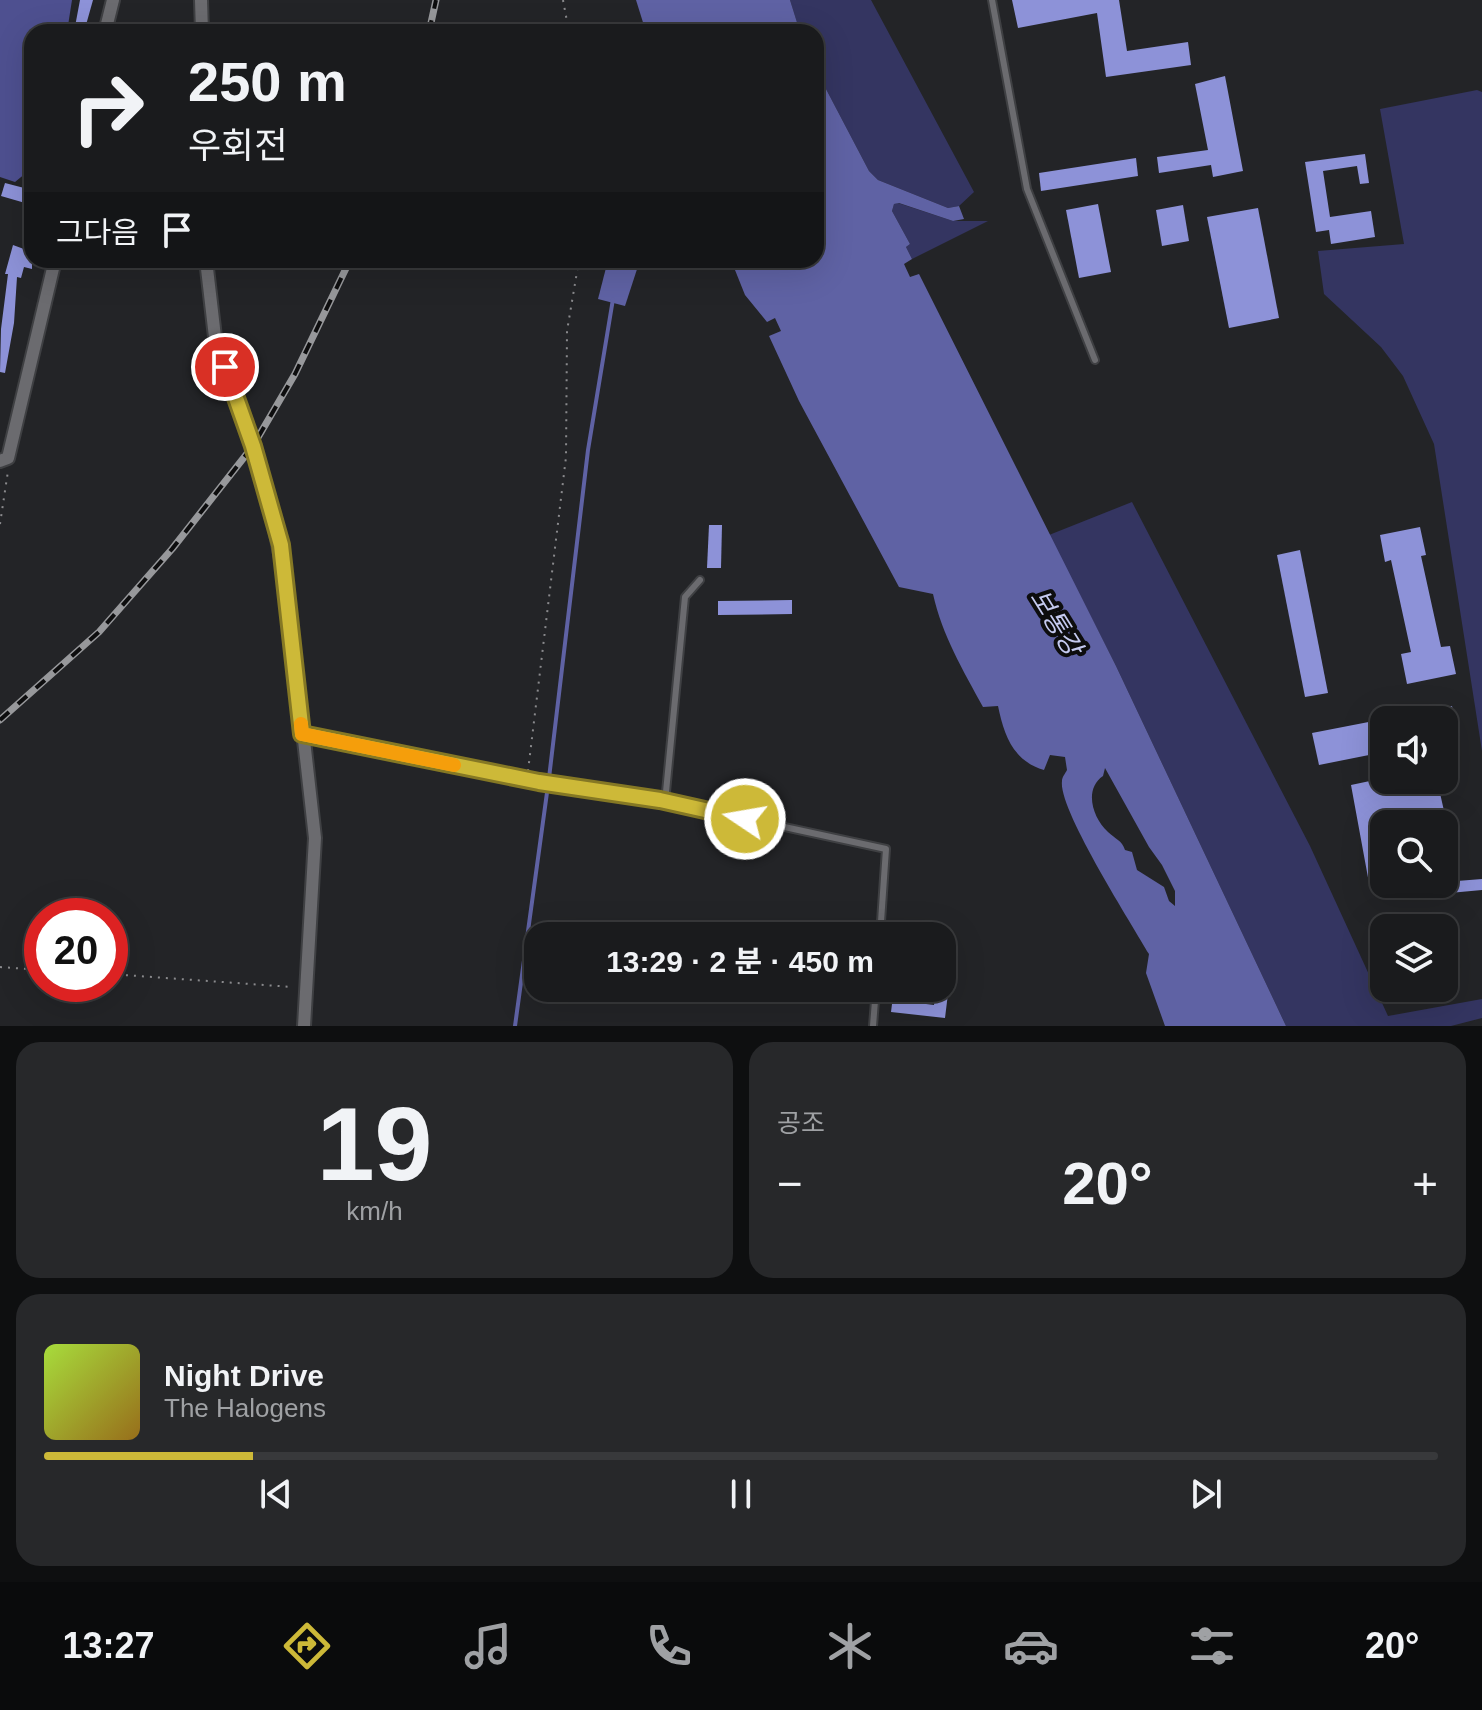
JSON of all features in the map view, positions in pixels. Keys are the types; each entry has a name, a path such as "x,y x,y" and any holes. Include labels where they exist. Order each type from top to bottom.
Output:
{"street":[{"path":"107,24 113,0"},
{"path":"201,0 202,24"},
{"path":"4,459 53,268"},
{"path":"207,268 215,337 253,446 281,545 315,838 304,1026"}],"lane":[{"path":"992,0 1027,189 1095,360"},
{"path":"660,800 666,792 685,597 700,580"},
{"path":"302,734 527,780 660,800 886,849 881,922"},
{"path":"873,1026 875,1002"}],"path":[{"path":"563,0 568,24"},
{"path":"527,780 566,457 567,331 578,268"},
{"path":"0,524 4,459"},
{"path":"0,967 24,969"},
{"path":"128,975 284,987 306,985"}],"shaded area":[{"path":"0,0 72,0 68,24 24,24 24,175 15,182 0,177"},
{"path":"790,0 871,0 974,192 959,206 948,208 878,180 869,171 824,85 824,24 798,24"},
{"path":"1477,90 1482,92 1482,751 1434,444 1403,376 1381,347 1324,294 1318,251 1404,244 1380,109"},
{"path":"894,204 953,221 988,221 912,259 906,247 910,244 892,211"},
{"path":"1132,502 1310,846 1370,977 1370,1002 1382,1002 1388,1016 1482,999 1482,1018 1451,1026 1286,1026 1116,666 1049,535"}],"water":[{"path":"636,0 790,0 798,24 644,24"},
{"name":"보통강","path":"824,85 869,171 878,180 948,208 959,206 964,219 953,221 894,204 892,211 910,244 906,247 912,259 904,264 910,277 919,274 1116,666 1286,1026 1165,1026 1146,973 1149,954 1083,840 1064,795 1065,757 1050,755 1044,770 1033,766 1017,753 1007,737 998,706 983,707 968,680 948,638 933,594 899,587 799,401 769,336 781,331 775,318 767,322 745,295 734,268 824,268","holes":["1105,768 1175,891 1175,906 1169,901 1164,887 1137,870 1132,852 1125,850 1098,819 1092,795"]},
{"path":"606,268 637,268 625,306 598,299"}],"building":[{"path":"80,0 93,0 86,24 76,24"},
{"path":"1012,0 1119,0 1127,51 1188,42 1191,65 1106,77 1097,13 1018,28"},
{"path":"1225,76 1243,171 1213,177 1211,165 1159,173 1157,157 1208,150 1195,84"},
{"path":"1365,154 1369,183 1360,184 1357,166 1323,171 1330,217 1371,211 1375,237 1331,244 1329,230 1316,232 1305,162"},
{"path":"1136,158 1138,176 1041,191 1039,173"},
{"path":"5,183 24,188 24,203 1,196"},
{"path":"1098,204 1111,272 1079,278 1066,210"},
{"path":"1183,205 1189,241 1162,246 1156,210"},
{"path":"1258,208 1279,318 1229,328 1207,217"},
{"path":"13,245 24,249 24,267 21,278 17,277 14,323 5,373 0,372 1,329 8,274 5,274"},
{"path":"709,525 722,525 721,568 707,568"},
{"path":"1420,527 1426,555 1421,556 1441,647 1450,646 1456,674 1407,684 1401,654 1411,652 1391,560 1385,562 1380,535"},
{"path":"1300,550 1328,693 1305,697 1277,555"},
{"path":"792,600 792,614 718,615 718,601"},
{"path":"1370,722 1370,755 1319,765 1312,733"},
{"path":"1370,781 1370,794 1440,794 1444,810 1370,810 1369,883 1351,785"},
{"path":"1482,879 1482,890 1458,892 1458,881"},
{"path":"892,1002 934,1005 934,1002 947,1002 945,1018 891,1012"}],"waterway":[{"path":"515,1026 549,778 588,450 613,299"}],"railway":[{"path":"431,24 436,0"},
{"path":"0,720 99,632 172,549 253,446 295,374 346,268"}],"slow traffic":[{"path":"301,724 302,734 454,765"}],"route":[{"path":"225,367 253,446 281,545 302,734 539,782 660,800 745,819"}]}
